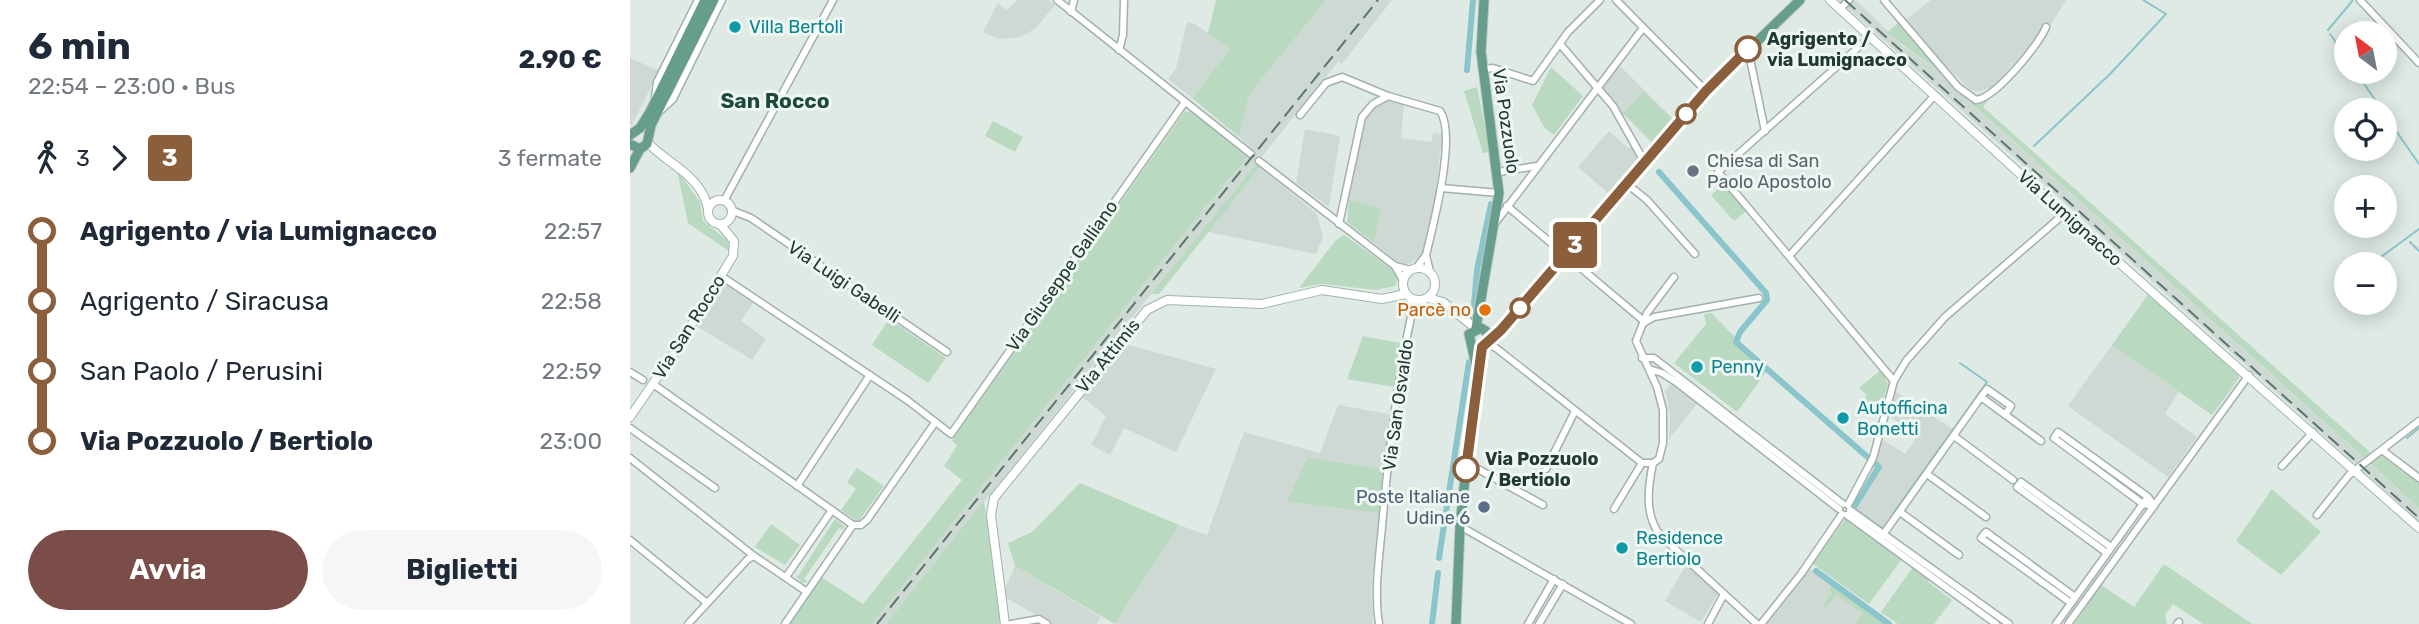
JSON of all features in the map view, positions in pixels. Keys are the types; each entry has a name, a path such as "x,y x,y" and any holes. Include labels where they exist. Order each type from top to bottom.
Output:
{"main road":[{"path":"655,109 705,0"},
{"path":"630,168 637,140 714,0"},
{"name":"Via Pozzuolo","path":"1473,330 1496,222 1499,193 1482,69 1480,35 1484,0"},
{"path":"1482,344 1498,334 1706,91 1800,0"},
{"path":"1473,330 1482,344"},
{"path":"1456,624 1460,526 1477,366 1486,331 1473,330"}],"street":[{"path":"655,109 657,82 698,0"},
{"path":"655,109 673,99 722,0"},
{"path":"704,194 710,219 725,209 833,0"},
{"path":"1057,0 1251,154"},
{"path":"1071,12 1074,0"},
{"path":"1119,50 1123,36 1125,0"},
{"path":"1482,69 1493,68 1533,80 1560,44 1600,0"},
{"path":"1616,0 1706,91"},
{"name":"Via Lumignacco","path":"1830,0 2064,214 2419,528"},
{"path":"1840,9 1849,0"},
{"path":"1884,0 1958,87 1976,100 1994,91 2027,55 2046,27"},
{"path":"2360,0 2419,63"},
{"path":"1496,222 1643,28"},
{"path":"1870,37 1718,172 1894,381"},
{"path":"1560,44 1613,106 1645,163"},
{"path":"1748,49 1765,131"},
{"path":"1300,115 1323,86 1336,77 1347,78 1388,96 1436,108 1443,114 1446,125 1441,188 1426,255 1430,272 1435,279 1435,288 1443,303 1473,330"},
{"path":"1339,224 1360,121 1369,107 1372,90"},
{"path":"1790,255 1936,95"},
{"path":"1369,107 1388,96"},
{"name":"Via Giuseppe Galliano","path":"934,424 949,434 955,430 1185,102"},
{"path":"637,140 682,168 704,194 725,209"},
{"path":"1259,161 1395,266 1430,272"},
{"path":"1498,172 1537,166"},
{"path":"1627,184 1647,200 1695,254"},
{"path":"1441,188 1499,193"},
{"path":"1507,206 1645,322"},
{"path":"708,209 725,209"},
{"name":"Via Luigi Gabelli","path":"725,209 754,219 947,352"},
{"name":"Via San Rocco","path":"630,417 735,249 725,209"},
{"path":"1653,463 1649,496 1654,527 1759,624 1801,575 1845,510 1872,461 1894,381 1906,361 1945,317 2064,214"},
{"path":"1406,290 1413,269 1426,255"},
{"path":"1395,266 1406,290 1425,299 1443,303"},
{"path":"653,384 853,525 861,525 867,520 934,424 916,407 870,375 720,276"},
{"path":"1482,344 1496,348 1642,463 1653,463 1659,458 1663,440 1663,410 1657,387 1636,341 1647,313 1674,277"},
{"path":"1425,299 1435,288"},
{"name":"Via Attimis","path":"1005,624 991,515 995,498 1147,310 1167,300 1262,304 1322,290 1376,298 1390,297 1406,290"},
{"name":"Via San Osvaldo","path":"1379,624 1376,600 1384,504 1401,365 1412,312 1406,290"},
{"path":"1645,322 1654,317 1759,298"},
{"name":"Via San Osvaldo","path":"1412,312 1425,299"},
{"path":"1642,358 1654,358 1845,510"},
{"path":"1649,369 1674,381 1845,510 2009,624"},
{"path":"630,372 643,380"},
{"path":"797,486 870,375"},
{"path":"2068,624 2249,375"},
{"path":"1657,387 1664,380 1674,381"},
{"path":"1882,536 1981,397 2041,441"},
{"path":"1546,470 1575,411"},
{"path":"2317,515 2355,470 2419,421"},
{"path":"630,428 715,488"},
{"path":"2058,432 2148,497 2154,506 2143,504 2054,438 2058,432"},
{"path":"2282,466 2313,432"},
{"path":"1954,436 2013,480"},
{"path":"2382,450 2419,478"},
{"path":"630,458 754,556 807,592"},
{"path":"1467,463 1543,505"},
{"path":"1614,509 1642,463"},
{"path":"1927,474 1986,517"},
{"path":"2021,482 2109,550 2017,487 2019,484 2021,482"},
{"path":"2056,624 2148,497"},
{"path":"786,577 832,510"},
{"path":"1900,512 1959,555"},
{"path":"785,624 853,525"},
{"path":"1460,526 1631,624"},
{"path":"1986,531 2073,600 1982,538 1986,531"},
{"path":"1882,536 1996,624"},
{"path":"630,540 707,603"},
{"path":"688,624 754,556"},
{"path":"1528,624 1554,579"},
{"path":"1539,624 1563,583"},
{"path":"1707,624 1724,594"},
{"path":"1011,624 1039,620 1046,624"}],"shaded area":[{"path":"1017,0 1048,0 1055,5 1036,28 1021,37 999,39 983,32 998,3 1007,10"},
{"path":"1326,0 1392,0 1342,64 1338,62 886,624 872,624 1206,206 1254,150 1239,137 1249,95"},
{"path":"1839,0 1856,0 1903,46 1944,75 1976,108 2419,508 2419,521"},
{"path":"1931,0 2066,0 2049,28 2046,27 1994,86 1979,92 1971,90 1919,41 1905,20"},
{"path":"1187,22 1195,24 1230,49 1192,98 1168,79 1176,69"},
{"path":"630,58 659,71 632,125 630,124"},
{"path":"1619,65 1673,119 1652,143 1618,109 1602,87"},
{"path":"1385,100 1404,103 1401,138 1432,142 1433,133 1442,134 1436,192 1422,255 1409,264 1400,264 1374,243 1381,208 1349,200 1362,121 1371,108"},
{"path":"1305,129 1340,136 1329,207 1296,183"},
{"path":"1609,131 1628,148 1632,146 1638,159 1609,194 1578,167"},
{"path":"1260,167 1317,214 1323,237 1316,254 1208,232"},
{"path":"722,282 753,303 741,321 766,339 752,360 695,325"},
{"path":"1126,344 1216,369 1176,452 1124,428 1110,455 1091,445 1106,416 1082,397"},
{"path":"2112,345 2179,392 2165,414 2197,437 2168,477 2068,406"},
{"path":"1670,385 1675,385 1698,403 1669,439 1670,414 1665,390"},
{"path":"1895,391 1954,430 1883,530 1852,507 1873,468 1883,440 1905,454 1918,436 1888,415"},
{"path":"1338,405 1389,414 1371,590 1373,624 1115,624 1179,525 1207,535 1244,432 1320,453"},
{"path":"1687,563 1719,592 1701,622 1665,601"},
{"path":"1015,566 1101,617 1096,624 1052,624 1006,598 1005,589"},
{"path":"1810,569 1887,624 1767,624"}],"green space":[{"path":"1216,0 1326,0 1249,95 1239,137 1192,98 1230,49 1208,33"},
{"path":"1899,22 1944,75 1887,33"},
{"path":"1551,67 1583,96 1554,135 1544,127 1532,105"},
{"path":"1477,87 1490,152 1483,153 1464,91"},
{"path":"1644,92 1673,119 1653,142 1623,113"},
{"path":"1960,93 1976,102 1990,97 1983,107 2371,453 2364,458"},
{"path":"1185,111 1193,112 1248,157 872,624 788,624 821,577 863,604 962,480 944,466 957,446 952,440"},
{"path":"993,121 1023,137 1015,152 985,136"},
{"path":"1256,164 1260,167 1159,294 1151,294"},
{"path":"677,170 700,202 703,221 728,241 729,251 688,223"},
{"path":"1724,184 1747,210 1734,221 1711,195"},
{"path":"1349,200 1381,208 1374,243 1347,222"},
{"path":"1344,235 1393,270 1399,277 1395,286 1376,290 1322,284 1299,288 1336,240"},
{"path":"2149,293 2238,372 2239,378 2212,415 2112,345"},
{"path":"1711,313 1735,337 1734,342 1766,372 1737,412 1674,363 1706,324 1704,314"},
{"path":"889,319 946,358 928,383 872,345"},
{"path":"1363,336 1400,343 1394,387 1347,379"},
{"path":"1881,370 1888,384 1879,414 1862,400 1867,395 1859,388"},
{"path":"2385,456 2419,482 2419,508 2369,462 2375,457"},
{"path":"1308,458 1383,469 1379,513 1287,501"},
{"path":"857,468 884,486 858,522 841,510 856,489 847,482"},
{"path":"1080,483 1179,525 1115,624 1015,566 1008,543 1032,532"},
{"path":"2272,489 2321,532 2281,575 2236,541"},
{"path":"984,501 1001,624 886,624"},
{"path":"835,519 844,526 843,530 839,528 804,579 808,582 802,583 795,575 798,576"},
{"path":"1845,519 1902,559 1869,604 1813,564"},
{"path":"771,524 800,545 785,565 755,547"},
{"path":"2164,564 2252,624 2203,624 2173,604 2165,615 2167,624 2074,624 2101,585 2134,607"},
{"path":"1913,567 1930,578 1928,582 1952,600 1934,624 1898,624 1881,612"},
{"path":"1832,585 1887,624 1856,624 1862,613 1836,594 1826,608 1823,605 1832,592 1829,589"}],"waterway":[{"path":"1467,70 1473,0"},
{"path":"2034,146 2111,73 2166,14 2143,0"},
{"path":"2328,30 2353,0"},
{"path":"2330,34 2334,40"},
{"path":"2364,84 2374,98"},
{"path":"2397,132 2419,164"},
{"path":"1659,172 1766,293 1767,300 1740,332 1736,342 1879,467 1854,507"},
{"path":"1473,316 1477,270 1491,204"},
{"path":"2388,252 2419,229"},
{"path":"2410,242 2419,251"},
{"path":"1439,558 1469,362"},
{"path":"1893,514 1987,382 1960,363"},
{"path":"2407,438 2419,428"},
{"path":"1859,512 1883,529"},
{"path":"1816,571 1889,624"},
{"path":"1432,624 1438,573"}],"railway":[{"path":"877,624 1378,0"},
{"path":"1845,0 2419,518"}],"bus line":[{"name":"3","path":"1466,469 1477,366 1482,347 1501,330 1565,257 1706,91 1748,49"}],"place":[{"name":"Villa Bertoli","path":"735,27"},
{"name":"Agrigento / via Lumignacco","path":"1748,49"},
{"name":"Chiesa di San Paolo Apostolo","path":"1693,171"},
{"name":"Parcè no","path":"1485,310"},
{"name":"Penny","path":"1697,367"},
{"name":"Autofficina Bonetti","path":"1843,418"},
{"name":"Via Pozzuolo / Bertiolo","path":"1466,469"},
{"name":"Poste Italiane Udine 6","path":"1484,507"},
{"name":"Residence Bertiolo","path":"1622,548"}],"district":[{"name":"San Rocco","path":"775,101"}]}
